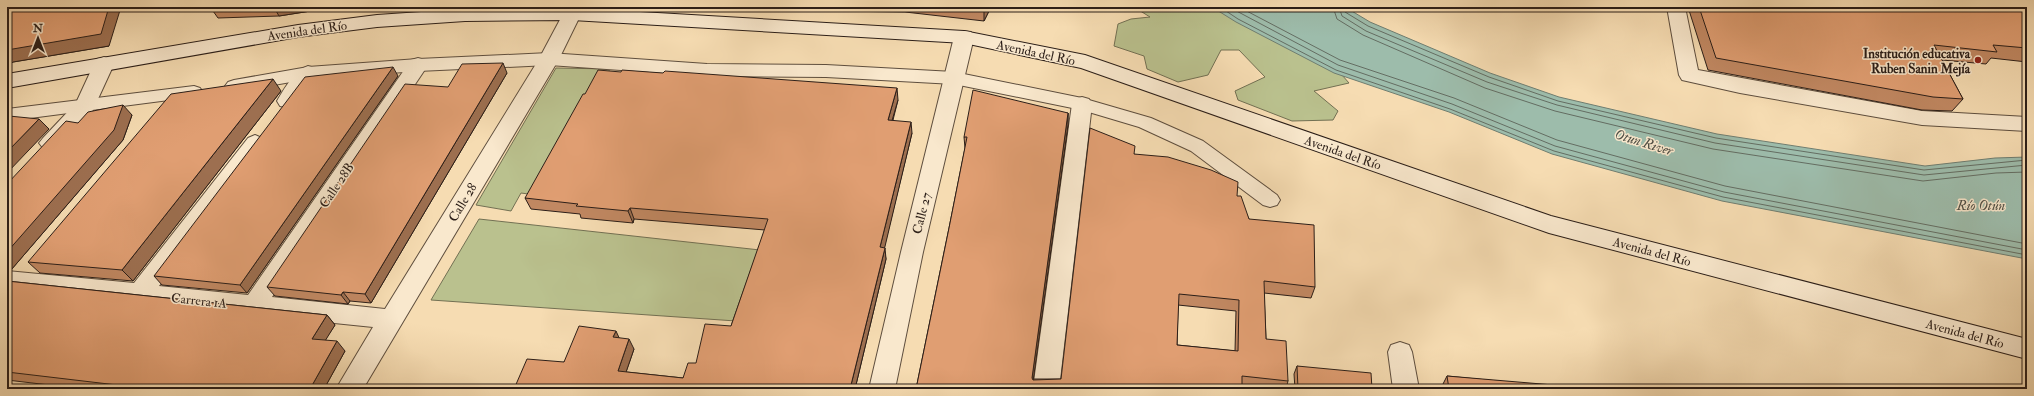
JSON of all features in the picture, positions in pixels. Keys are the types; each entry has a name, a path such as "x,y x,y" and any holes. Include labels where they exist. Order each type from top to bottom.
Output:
{"street":[{"path":"1676,7 1689,75 1740,86 1922,118 2027,124"},
{"name":"Avenida del Río","path":"7,81 298,31 377,21 465,14 572,14 964,37 1085,62 1549,224 2027,349"},
{"name":"Calle 28","path":"349,389 390,319 549,59 572,14"},
{"name":"Calle 27","path":"882,389 912,252 964,37"},
{"path":"38,156 85,107 104,64"},
{"name":"Calle 28B","path":"254,305 418,65"},
{"path":"139,294 308,74"},
{"path":"156,119 176,95"},
{"path":"1046,389 1082,104"},
{"path":"12,281 32,263"},
{"name":"Carrera 1A","path":"12,281 390,319"},
{"path":"1400,352 1406,389"}],"lane":[{"path":"7,115 85,107 176,95 308,74 418,65 549,59 707,70 826,71 954,78 1082,104 1145,122 1197,146 1270,200"}],"green space":[{"path":"1134,7 1226,7 1342,75 1349,83 1314,91 1338,111 1333,120 1292,121 1238,100 1235,91 1265,77 1239,50 1221,50 1208,75 1178,82 1147,69 1144,56 1114,46 1118,24 1131,19 1150,17"},
{"path":"556,68 610,69 536,195 521,193 511,211 476,205"},
{"path":"479,219 760,250 736,321 431,300"}],"water":[{"name":"Río Otún","path":"1212,7 1345,7 1370,22 1490,73 1559,97 1717,134 1925,166 1995,158 2027,157 2027,259 1722,201 1552,154 1449,112 1334,73 1236,22"}],"building":[{"path":"7,7 109,7 101,34 7,50"},
{"path":"216,7 288,7 275,9 213,11"},
{"path":"944,7 986,7 984,11"},
{"path":"1699,7 2027,7 2027,48 1993,45 1997,52 1934,45 1963,99 1933,97 1716,58"},
{"path":"503,63 365,294 343,292 341,295 267,287 405,84 448,87 462,64"},
{"path":"393,67 240,285 154,276 305,77"},
{"path":"598,70 663,73 665,71 897,88 888,120 911,122 880,247 885,248 850,389 514,389 527,359 564,362 579,326 616,331 613,337 629,339 618,371 683,378 688,363 696,363 705,324 731,326 768,219 630,208 628,211 576,206 578,204 525,198"},
{"path":"273,79 122,270 28,262 171,94"},
{"path":"973,90 1068,113 1032,378 1033,380 1061,379 1090,128 1135,146 1134,154 1168,157 1211,170 1238,182 1237,196 1241,196 1249,219 1314,225 1315,287 1264,281 1266,339 1286,341 1288,381 1242,376 1242,389 916,389 967,137 964,137","holes":["1179,294 1239,300 1238,351 1177,345"]},
{"path":"123,105 114,130 7,252 7,184 66,121 78,123 88,112"},
{"path":"9,116 39,119 7,152 7,119"},
{"path":"7,281 327,315 312,339 337,341 310,389 132,389 134,387 7,372"},
{"path":"1297,366 1371,373 1372,389 1298,389"},
{"path":"1447,376 1577,387 1577,389 1449,389"}],"place":[{"name":"Institución educativa Ruben Sanin Mejía","path":"1978,60"}],"water label":[{"name":"Otun River","path":"1644,142"}]}
